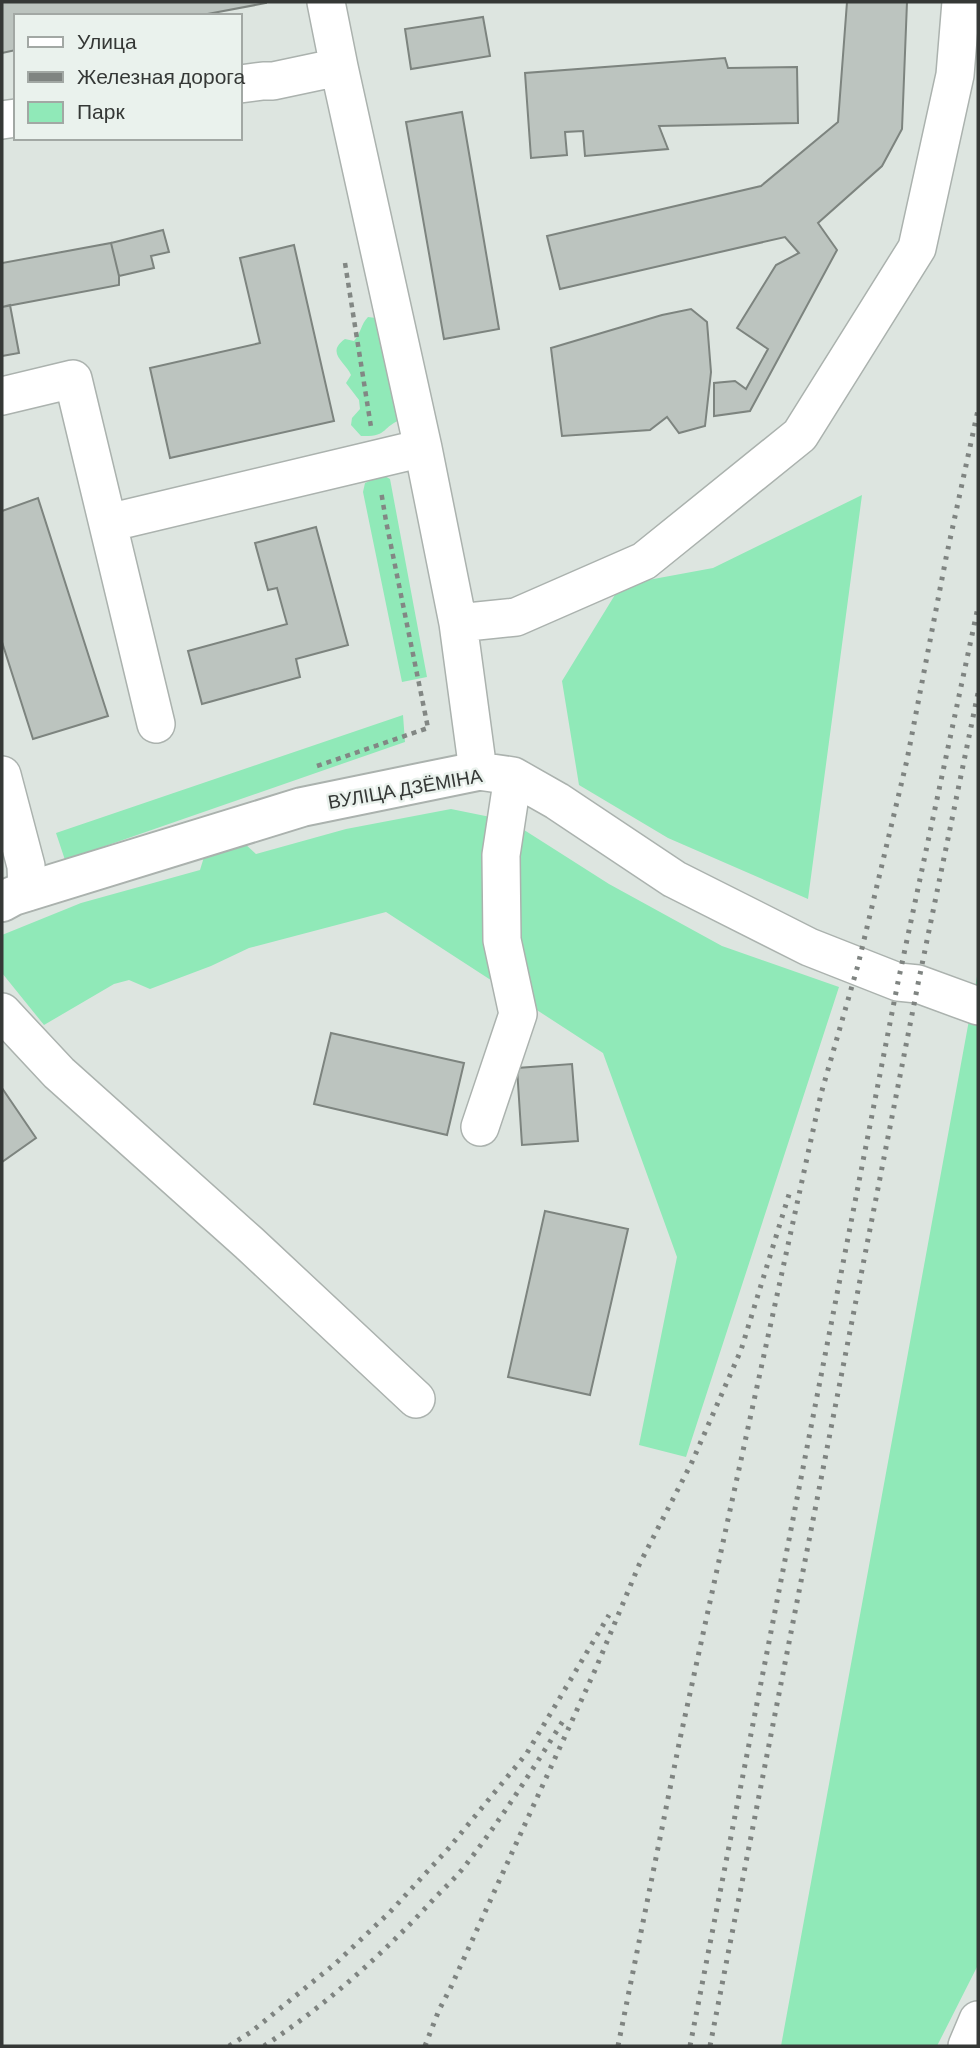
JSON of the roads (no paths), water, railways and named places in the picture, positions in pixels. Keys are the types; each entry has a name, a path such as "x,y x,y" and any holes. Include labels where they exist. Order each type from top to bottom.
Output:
{"main road":[{"name":"ВУЛІЦА ДЗЁМІНА","path":"14,897 302,807 495,774"}],"street":[{"path":"326,2 423,448 458,623 495,774 502,940 518,1014 480,1127"},
{"path":"458,623 516,617 644,561 800,435 917,248 955,75 961,2"},
{"path":"242,84 273,81 339,67"},
{"path":"2,396 73,379 156,724"},
{"path":"108,523 423,448"},
{"path":"495,774 557,801 674,879 809,947 898,982 918,984 978,1006"},
{"path":"2,775 26,866 14,897"},
{"path":"2,1012 59,1073 249,1243 416,1399"},
{"path":"967,2046 978,2020"}],"railway":[{"path":"618,2046 680,1739 821,1094 858,965 907,760 978,410"},
{"path":"690,2046 898,982 978,607"},
{"path":"710,2046 918,984 978,693"},
{"path":"425,2046 596,1668 639,1565 692,1462 741,1350 791,1188"},
{"path":"229,2046 251,2032 336,1963 390,1912 448,1849 527,1753 609,1615"},
{"path":"264,2046 309,2014 352,1978 393,1941 455,1877 507,1808 566,1716"}]}
